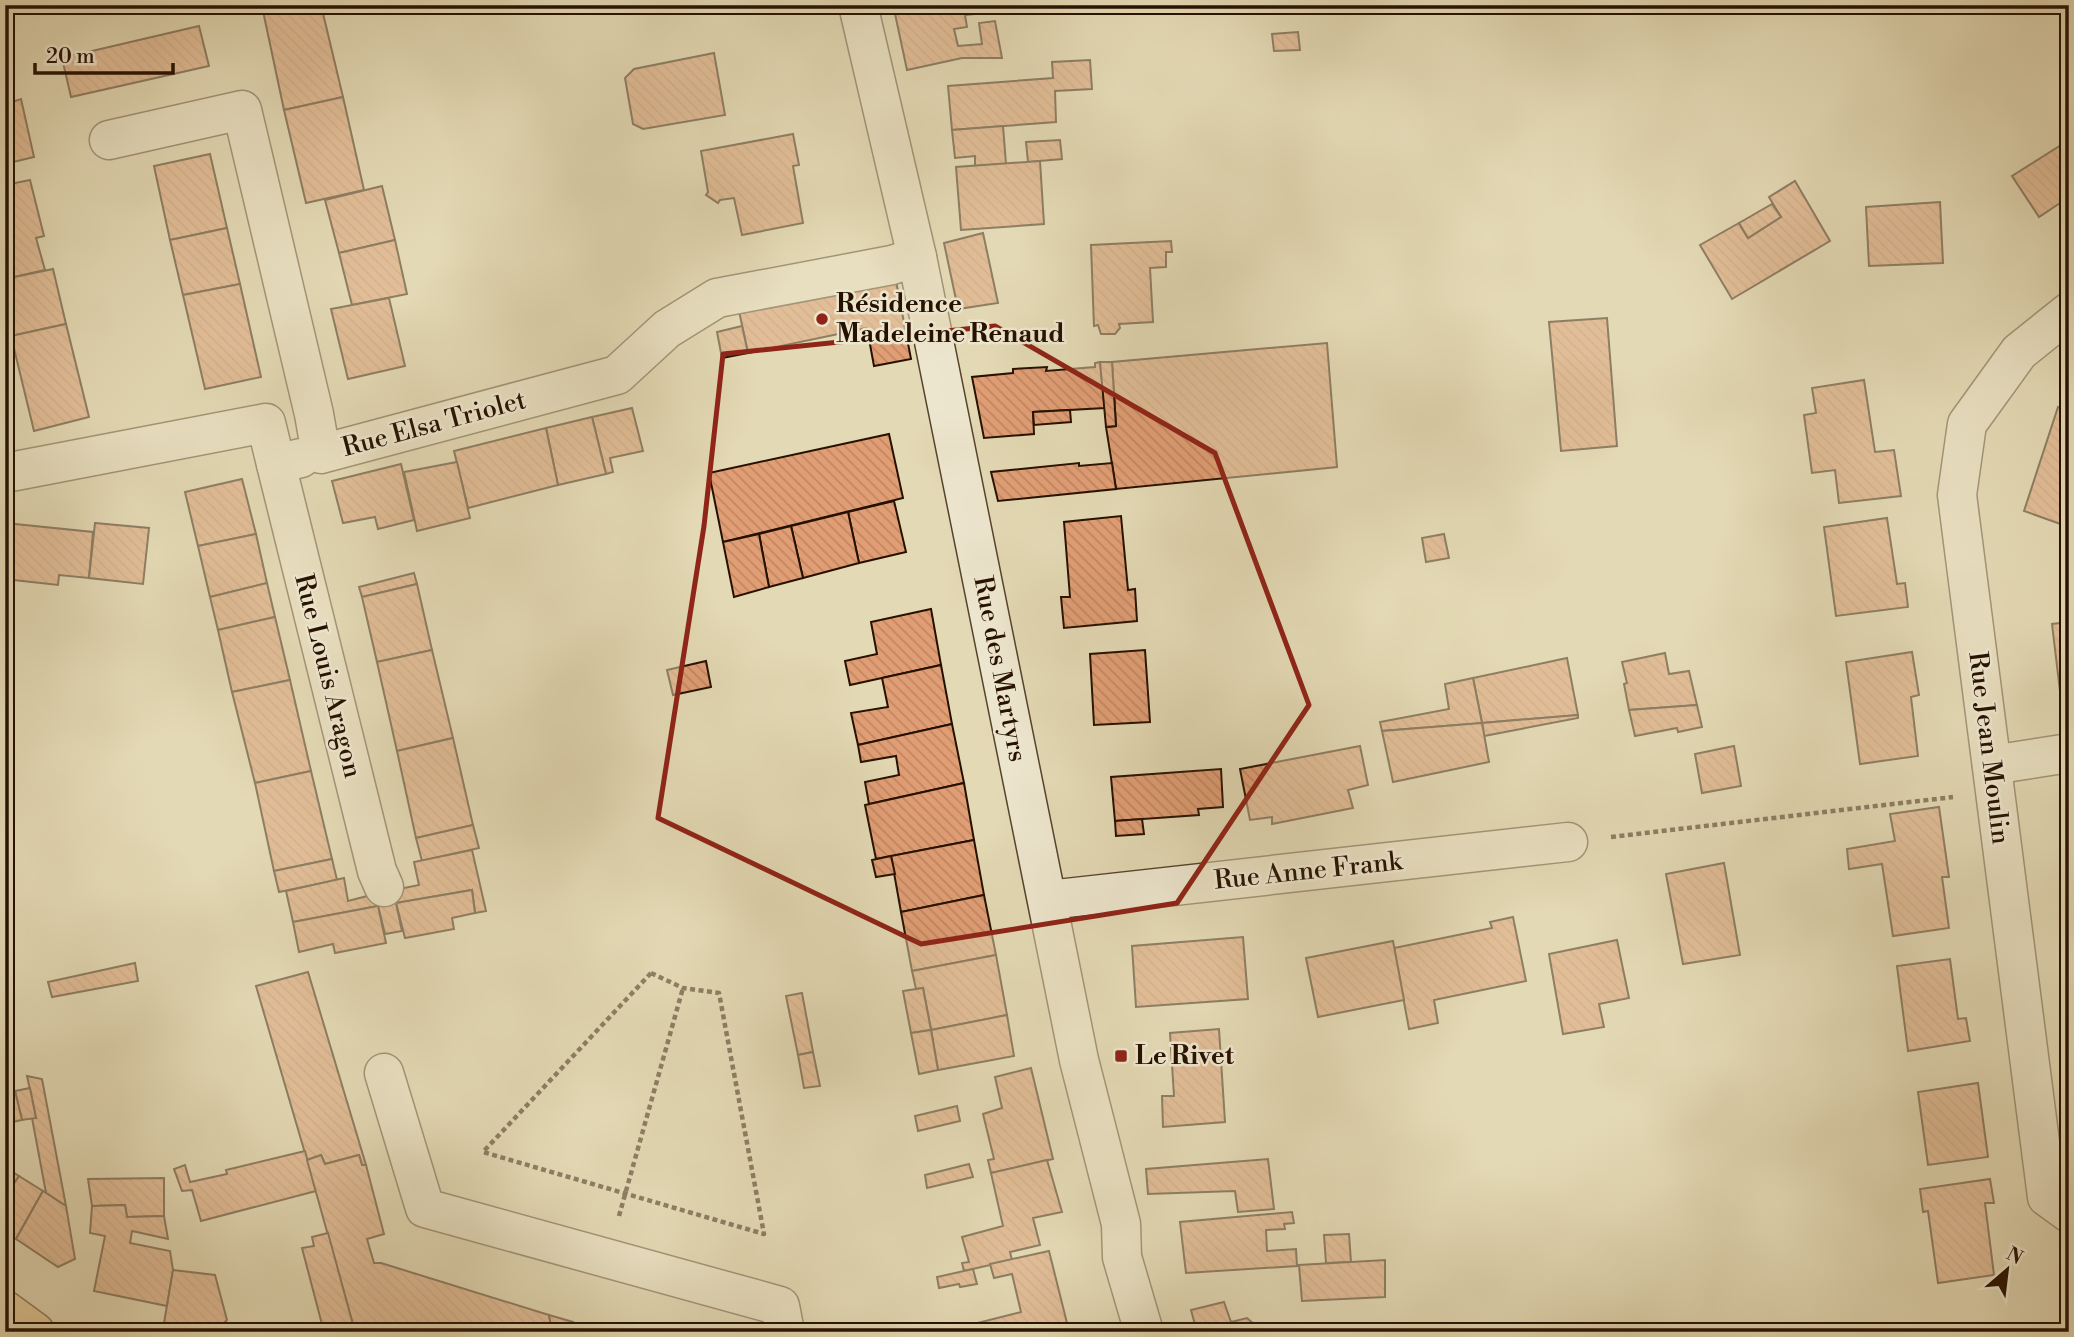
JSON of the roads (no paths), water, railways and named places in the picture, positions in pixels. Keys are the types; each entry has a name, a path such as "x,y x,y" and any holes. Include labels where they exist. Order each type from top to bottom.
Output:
{"main road":[{"path":"5,1310 35,1332"}],"street":[{"name":"Rue des Martyrs","path":"858,5 917,257 1079,1060 1121,1224 1122,1256 1144,1332"},
{"name":"Rue Elsa Triolet","path":"109,140 242,110 314,414 321,454 617,375 667,329 717,298 892,265 917,257"},
{"name":"Rue Jean Moulin","path":"2069,312 2019,352 1967,424 1957,495 2048,1197 2069,1213"},
{"name":"Rue Louis Aragon","path":"5,473 266,423 377,871 384,887"},
{"path":"276,464 321,454"},
{"path":"1994,778 2069,753"},
{"name":"Rue Anne Frank","path":"1048,900 1568,842"},
{"path":"384,1073 425,1208 780,1306 785,1332"}],"place":[{"name":"Résidence Madeleine Renaud","path":"822,319"},
{"name":"Le Rivet","path":"1121,1056"}]}
